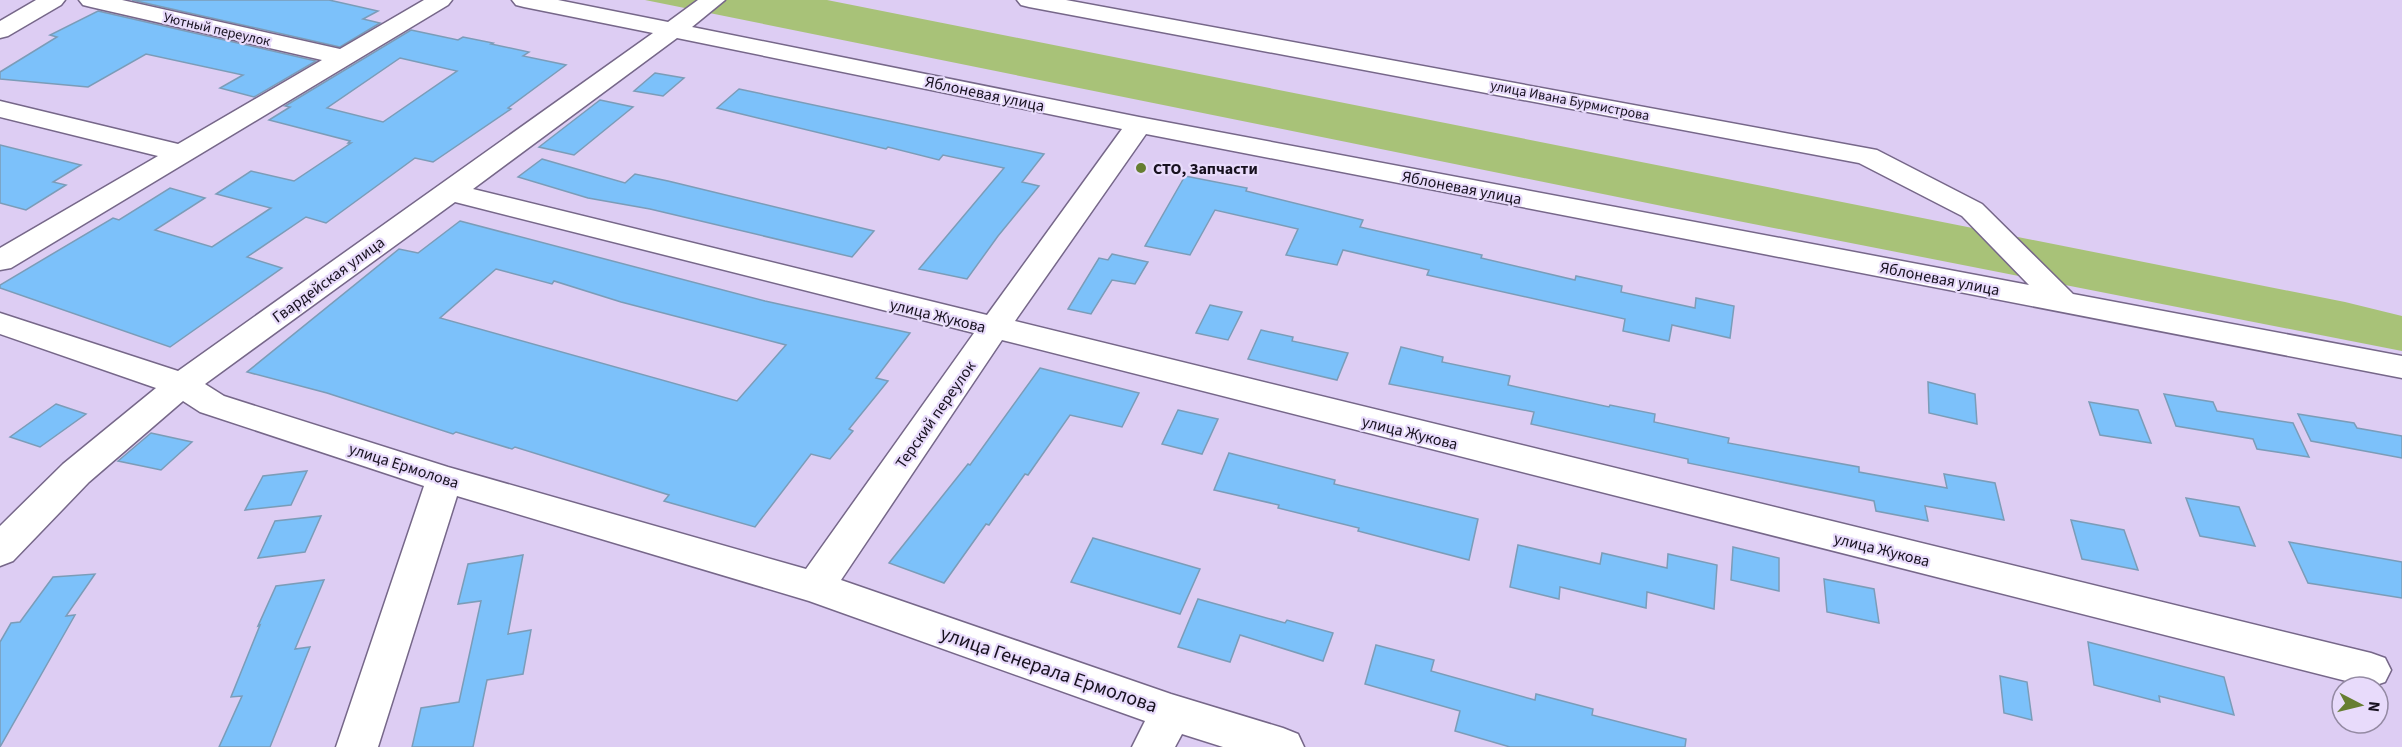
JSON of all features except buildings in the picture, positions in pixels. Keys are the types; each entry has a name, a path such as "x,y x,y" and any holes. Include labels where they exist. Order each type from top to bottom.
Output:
{"street":[{"path":"0,31 53,0"},
{"name":"Уютный переулок","path":"91,0 342,57"},
{"path":"0,261 440,0"},
{"name":"Яблоневая улица","path":"524,0 1139,125 2402,367"},
{"name":"Гвардейская улица","path":"0,551 36,509 81,466 181,384 713,0"},
{"name":"улица Ивана Бурмистрова","path":"1029,0 1867,156 1972,210 2063,302"},
{"path":"0,109 181,153"},
{"name":"Терский переулок","path":"815,587 993,329 1139,125"},
{"name":"улица Жукова","path":"450,192 993,329 2371,670"},
{"name":"улица Ермолова","path":"0,323 181,384 212,404 444,479 815,587"},
{"path":"357,747 444,479"},
{"name":"улица Генерала Ермолова","path":"815,587 1162,730 1283,747"}],"green space":[{"path":"645,0 827,0 2345,302 2402,316 2402,351 1667,207"}],"place":[{"name":"СТО, Запчасти","path":"1141,168"}]}
